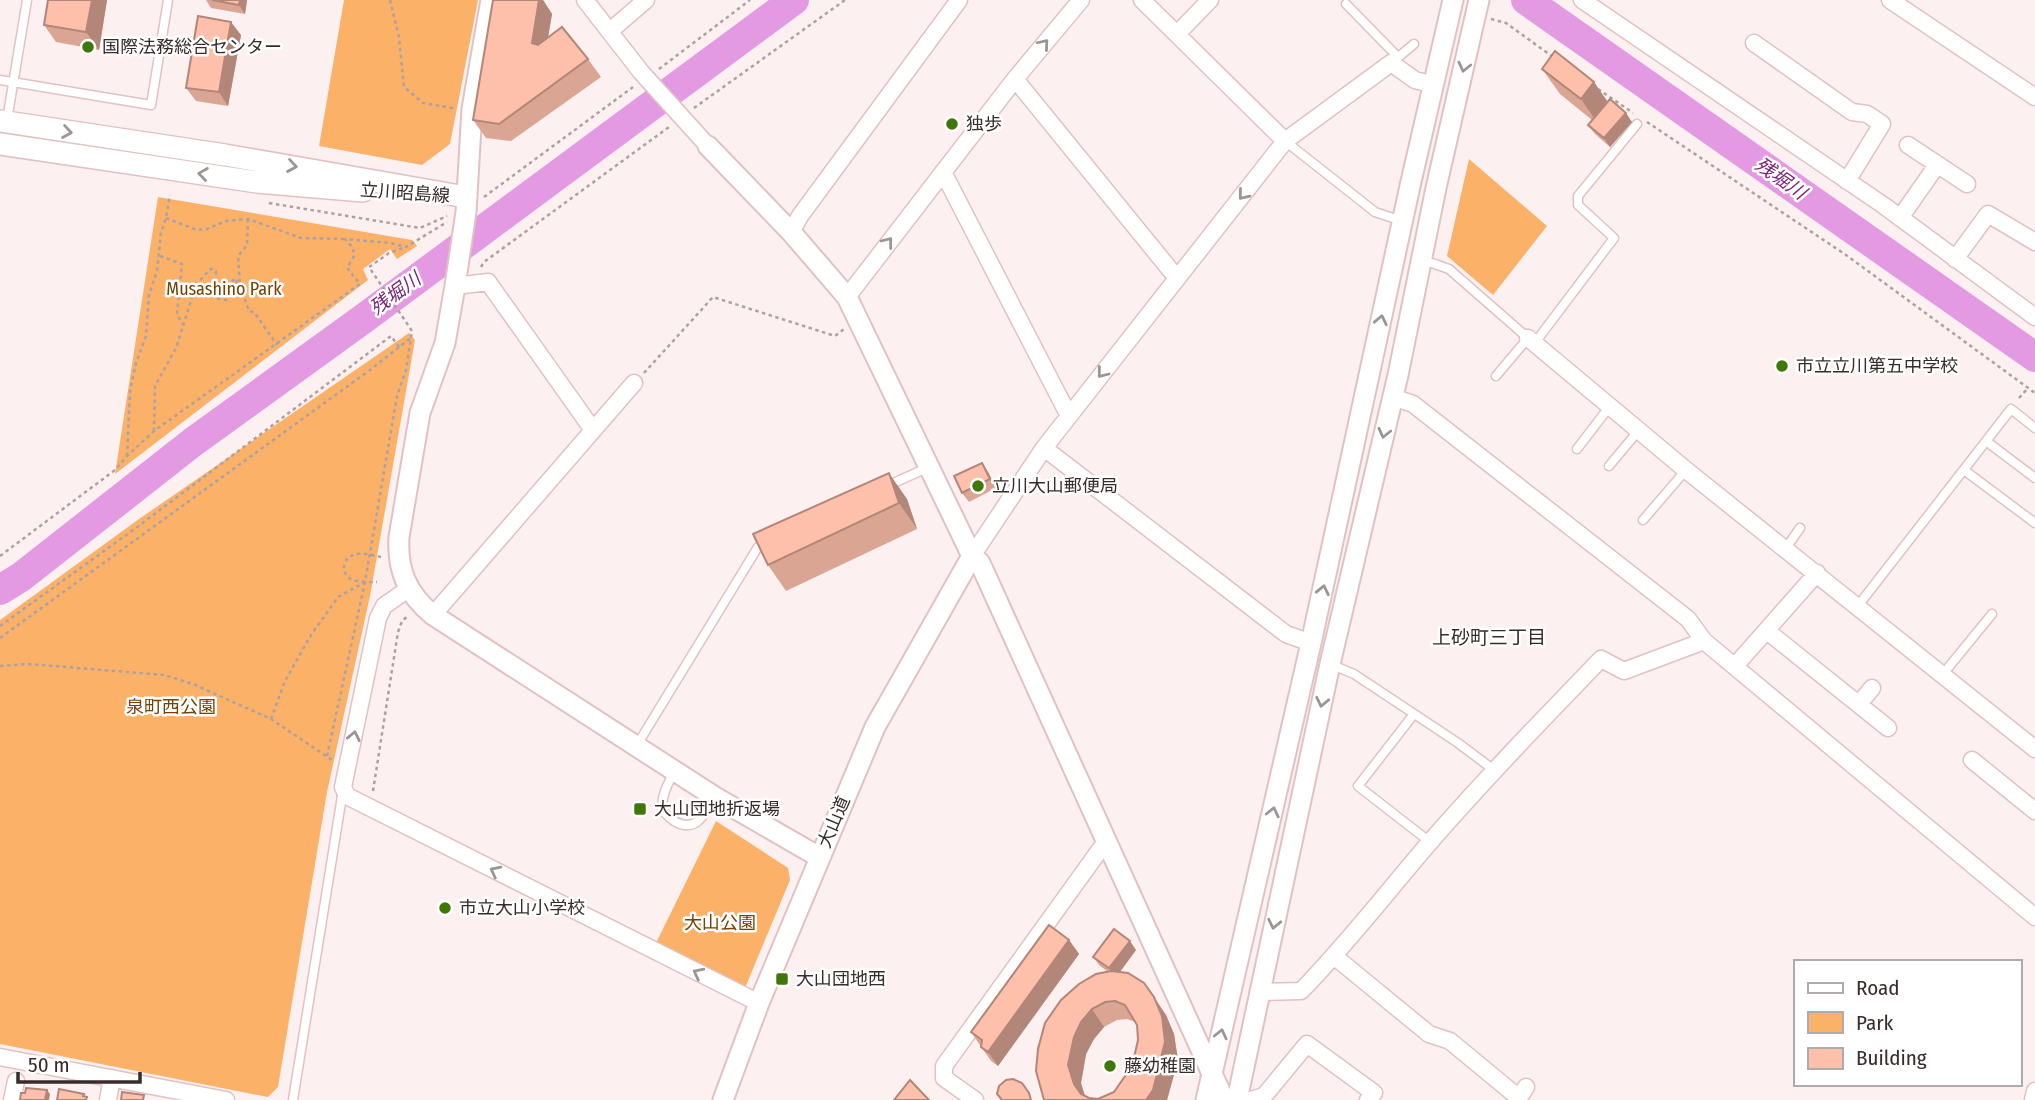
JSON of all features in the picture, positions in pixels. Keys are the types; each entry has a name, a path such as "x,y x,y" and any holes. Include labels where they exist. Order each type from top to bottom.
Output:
{"main road":[{"name":"立川昭島線","path":"3,122 225,155 467,206"},
{"name":"立川昭島線","path":"0,144 257,182 423,196 467,206"}],"street":[{"path":"491,0 472,109 467,206 455,282 445,343 420,413 399,537 400,569 408,589 419,604 433,615 715,797 819,857"},
{"path":"584,0 641,72 791,232 847,296 972,556 980,563 1224,1100"},
{"path":"610,30 646,0"},
{"path":"791,232 959,0"},
{"path":"847,296 1015,79 1081,0"},
{"path":"1142,0 1285,141"},
{"path":"1178,33 1210,0"},
{"path":"1206,1100 1311,643 1453,0"},
{"path":"1237,1100 1330,664 1398,375 1436,188 1479,0"},
{"path":"1582,0 1900,218 2035,317"},
{"path":"1890,0 2035,97"},
{"path":"1754,43 1852,112 1867,114 1882,124 1847,181"},
{"path":"972,556 1044,448 1285,141 1395,60 1415,80 1434,85"},
{"path":"1015,79 1176,277"},
{"path":"1908,145 1967,184"},
{"path":"1900,218 1937,165"},
{"path":"943,172 1069,416"},
{"path":"1410,186 1419,179 1430,178 1436,188"},
{"path":"1955,259 1988,214 2035,242"},
{"path":"455,282 488,282 593,430"},
{"path":"1531,341 1686,470 2035,749"},
{"path":"1374,354 1378,370 1388,377 1398,375"},
{"path":"433,615 635,383"},
{"path":"1393,397 1413,404 1688,619 1704,641 2035,917"},
{"path":"1044,448 1286,634 1311,643"},
{"name":"大山道","path":"723,1100 759,1003 875,727 972,556"},
{"path":"1735,666 1817,573"},
{"path":"408,589 384,606 378,618 343,788 347,796 759,1003"},
{"path":"1767,631 1888,728"},
{"path":"1260,992 1301,991 1335,957 1430,842 1494,770 1601,659 1624,671 1704,641"},
{"path":"1859,704 1872,688"},
{"path":"1972,760 2035,811"},
{"path":"975,1100 944,1078 944,1066 1107,840"},
{"path":"1335,957 1429,1034 1450,1041 1519,1098 1526,1087"},
{"path":"1251,1100 1264,1096 1307,1045 1374,1093 1368,1100"},
{"path":"0,1057 203,1098 226,1100"},
{"path":"108,1100 112,1078"},
{"path":"12,1100 16,1081"},
{"path":"2033,1100 2035,1091"}],"lane":[{"path":"3,122 27,0"},
{"path":"0,80 151,105 169,0"},
{"path":"1346,4 1395,60 1414,44"},
{"path":"1496,376 1531,341 1614,238 1578,205 1578,196 1637,124"},
{"path":"1285,141 1375,212 1402,222"},
{"path":"1421,259 1449,269 1531,341"},
{"path":"1577,449 1610,406"},
{"path":"1857,607 2011,409 2035,428"},
{"path":"1609,466 1639,430"},
{"path":"1986,441 2035,478"},
{"path":"883,488 929,467"},
{"path":"1643,520 1686,470"},
{"path":"1964,470 2035,523"},
{"path":"1786,548 1800,528"},
{"path":"636,746 758,547 771,541"},
{"path":"1944,674 1992,614"},
{"path":"1330,664 1354,674 1494,770"},
{"path":"1414,714 1358,786 1430,842"},
{"path":"675,770 664,797 663,809 668,818 682,825 694,825 702,819 715,797"},
{"path":"293,1100 343,788"}],"path":[{"path":"390,0 399,37 404,87 423,103 460,109"},
{"path":"327,756 365,582 397,397 406,370 412,337 409,324 369,267 389,253 407,247 467,206 649,78 750,0"},
{"path":"484,262 681,116 845,0"},
{"path":"1492,20 1506,23 1562,64"},
{"path":"1596,87 1846,255 2035,393"},
{"path":"127,456 130,391 136,363 146,337 149,295 160,256 161,232 170,195"},
{"path":"420,228 467,206"},
{"path":"166,218 197,230 226,221 248,219 301,237 390,243 407,247"},
{"path":"248,219 247,245 238,256 240,285 249,311 254,312 277,345"},
{"path":"0,556 115,470 154,431 360,284 347,268 354,257 353,248 345,239"},
{"path":"160,256 182,264 177,314 182,325"},
{"path":"154,431 155,386 176,348 196,285 210,269 216,271 216,298 226,300 234,278 240,285"},
{"path":"635,383 713,297 835,336 857,317"},
{"path":"0,626 136,528 391,336 399,347"},
{"path":"0,638 412,337"},
{"path":"377,582 351,580 344,567 351,555 381,557"},
{"path":"271,719 285,681 311,635 338,597 365,582"},
{"path":"370,808 398,632 402,621 409,615"},
{"path":"0,666 29,664 164,675 193,684 271,719 338,766"}],"green space":[{"path":"344,0 478,0 450,144 422,165 319,146"},
{"path":"1469,159 1547,226 1493,295 1447,256"},
{"name":"Musashino Park","path":"158,197 412,240 417,246 397,259 390,249 363,269 368,280 115,474"},
{"name":"泉町西公園","path":"409,333 415,340 370,596 327,792 278,1087 268,1097 0,1044 0,620 139,519"},
{"name":"大山公園","path":"716,821 788,868 790,880 745,988 655,945"}],"building":[{"path":"48,0 92,0 86,32 44,25"},
{"path":"212,0 240,0 239,5"},
{"path":"493,0 539,0 532,43 538,45 562,27 588,59 499,124 473,120"},
{"path":"198,16 231,22 219,92 186,88"},
{"path":"1555,51 1594,82 1581,99 1542,69"},
{"path":"1610,99 1626,113 1604,138 1588,125"},
{"path":"982,463 990,479 962,493 954,476"},
{"path":"889,473 899,503 768,565 753,534"},
{"path":"1049,925 1069,940 988,1052 981,1047 982,1040 971,1032"},
{"path":"1114,929 1130,941 1109,968 1093,957"},
{"path":"1111,971 1128,973 1144,983 1154,997 1162,1016 1165,1042 1153,1090 1146,1100 1044,1100 1036,1071 1045,1023 1061,1000 1079,984 1096,974","holes":["1115,1001 1125,1005 1137,1025 1138,1040 1132,1066 1114,1092 1098,1099 1089,1098 1081,1094 1074,1084 1068,1065 1074,1037 1081,1022 1092,1009 1105,1002"]},
{"path":"1013,1079 1022,1083 1031,1100 1002,1100 997,1094 999,1086 1006,1080"},
{"path":"910,1080 929,1100 894,1100"},
{"path":"26,1088 47,1090 45,1100 20,1100 21,1093 25,1093"},
{"path":"59,1089 84,1094 86,1100 57,1100"},
{"path":"122,1092 144,1095 143,1100 121,1100"}],"waterway":[{"name":"残堀川","path":"0,590 21,577 193,442 794,0"},
{"name":"残堀川","path":"1526,0 2035,357"}],"place":[{"name":"国際法務総合センター","path":"88,47"},
{"name":"独歩","path":"952,124"},
{"name":"市立立川第五中学校","path":"1782,366"},
{"name":"立川大山郵便局","path":"978,486"},
{"name":"大山団地折返場","path":"640,809"},
{"name":"市立大山小学校","path":"445,908"},
{"name":"大山団地西","path":"782,979"},
{"name":"藤幼稚園","path":"1110,1066"}],"district":[{"name":"上砂町三丁目","path":"1489,637"}]}
